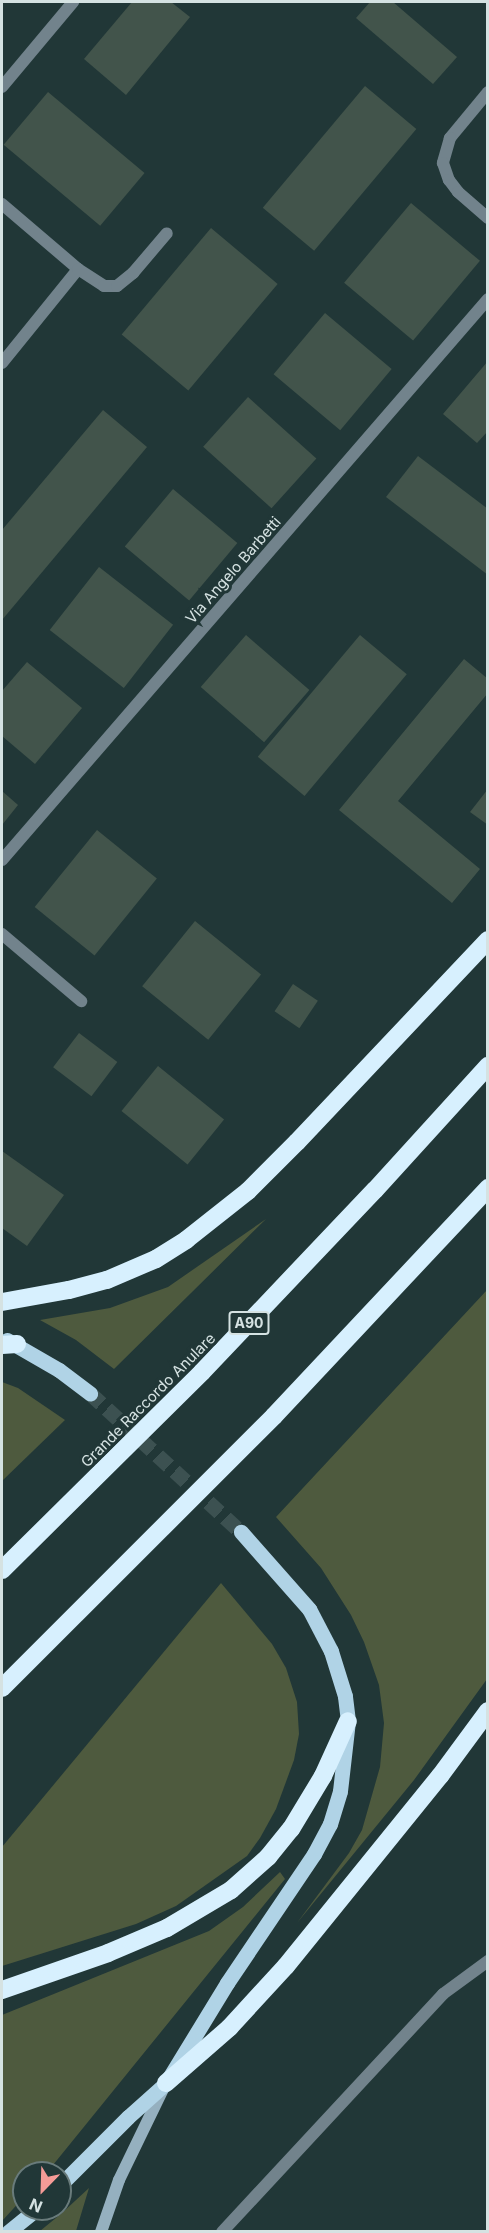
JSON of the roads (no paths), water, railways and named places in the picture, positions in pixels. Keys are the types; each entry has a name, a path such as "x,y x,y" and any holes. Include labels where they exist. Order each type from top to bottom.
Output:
{"highway":[{"path":"2,1302 69,1290 107,1280 156,1259 186,1240 248,1191 488,940"},
{"name":"Grande Raccordo Anulare","path":"2,1570 202,1372 367,1199 488,1066"},
{"path":"2,1688 274,1416 488,1188"},
{"path":"166,2083 229,2028 286,1966 440,1776 488,1711"},
{"path":"2,1990 118,1949 167,1928 231,1890 268,1857 291,1829 314,1792 348,1721"}],"main road":[{"path":"7,1342 59,1370 90,1393"},
{"path":"101,2232 119,2180 166,2083 227,1983 322,1839 340,1791 348,1721 339,1673 322,1629 292,1587 241,1532"},
{"path":"72,2173 166,2083"},
{"path":"8,2232 21,2221"}],"street":[{"path":"2,87 73,2"},
{"path":"488,92 450,138 444,164 449,180 458,192 488,218"},
{"path":"2,204 78,268 104,286 117,285 133,273 167,233"},
{"path":"2,363 78,268"},
{"name":"Via Angelo Barbetti","path":"2,860 488,299"},
{"path":"2,934 81,1001"},
{"path":"222,2232 443,1994 488,1960"}],"tunnel":[{"path":"90,1393 241,1532"}]}
